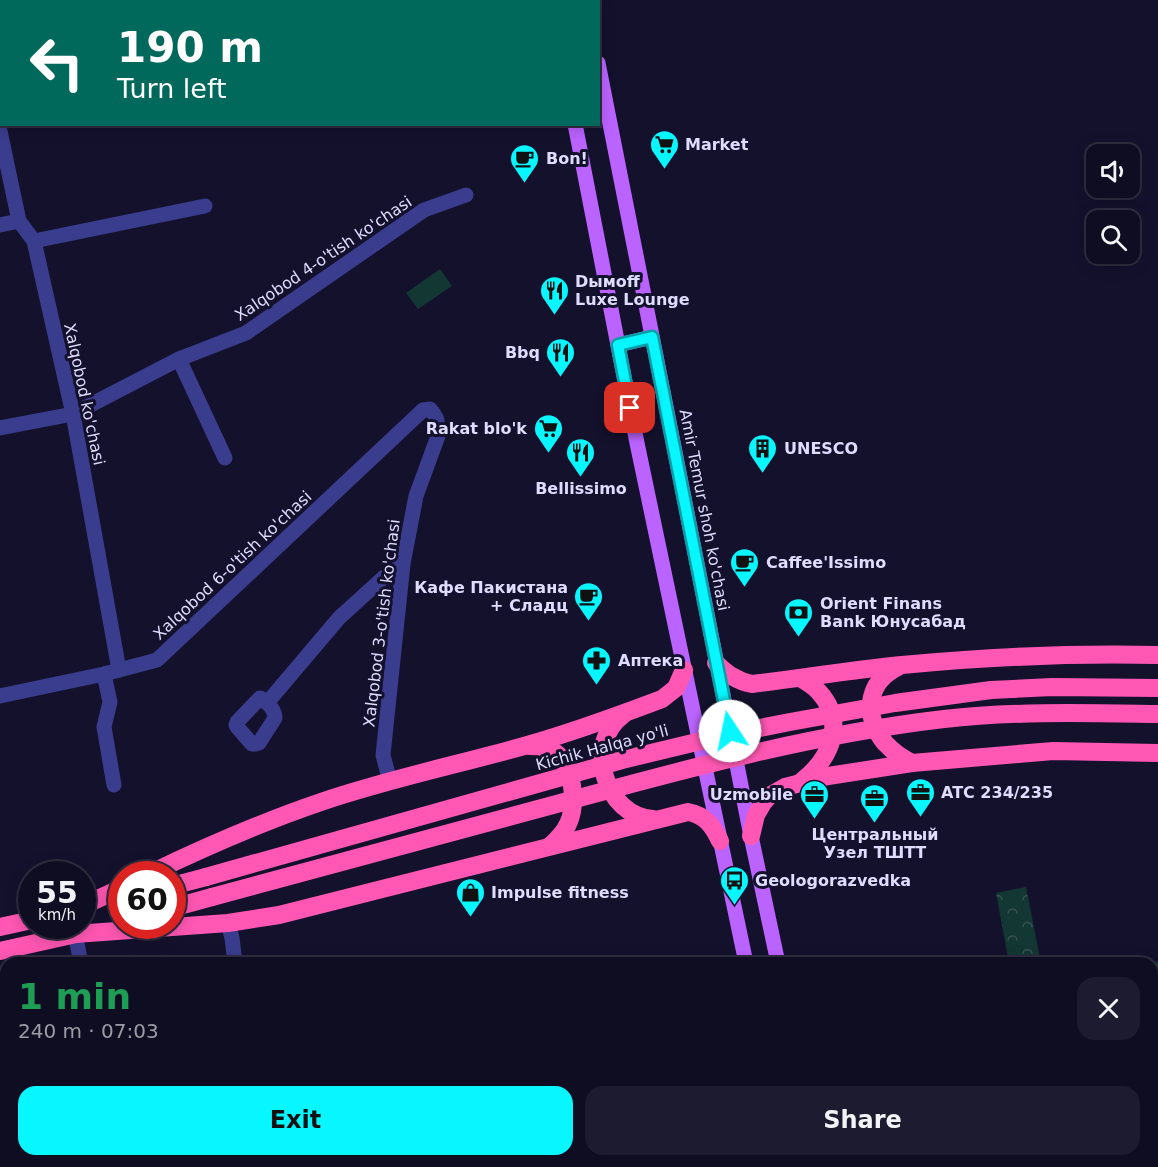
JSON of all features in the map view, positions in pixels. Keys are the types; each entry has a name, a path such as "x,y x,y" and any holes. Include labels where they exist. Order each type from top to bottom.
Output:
{"highway":[{"path":"716,663 725,672 742,682 752,684 902,665 1032,656 1158,655"},
{"path":"902,665 886,674 875,686 872,716 886,745 912,763"},
{"path":"177,861 259,824 323,801 526,746 662,699 676,688 684,669"},
{"path":"800,678 823,698 830,711 833,726 831,744 825,757 801,783"},
{"name":"Kichik Halqa yo'li","path":"186,882 622,760 734,733 895,703 991,690 1052,687 1158,688"},
{"path":"630,711 620,718 607,734 602,749 603,768 613,793 624,807 645,818 657,819"},
{"path":"186,904 631,784 839,736 916,723 993,715 1158,714"},
{"path":"526,746 542,746 557,754 567,768 572,786 573,804 569,822 562,835 550,846"},
{"path":"751,836 756,814 763,803 776,791 838,775 912,763 1053,751 1158,753"},
{"path":"96,933 230,930 279,915 688,812 700,815 709,822 720,842"},
{"path":"0,927 18,923"},
{"path":"0,951 53,939"}],"main road":[{"name":"Amir Temur shoh ko'chasi","path":"600,73 716,663 777,957"},
{"path":"575,126 684,669 745,957"},
{"path":"618,345 652,337"}],"street":[{"name":"Xalqobod ko'chasi","path":"0,131 19,221 34,241 73,414 111,672 110,702 104,727 114,785"},
{"name":"Xalqobod 4-o'tish ko'chasi","path":"0,428 73,414 178,360 246,333 424,210 466,195"},
{"path":"34,241 205,206"},
{"path":"0,225 19,221"},
{"path":"178,360 225,458"},
{"name":"Xalqobod 3-o'tish ko'chasi","path":"390,782 383,755 403,564 416,496 438,436 437,420 434,414 430,409 423,410"},
{"name":"Xalqobod 6-o'tish ko'chasi","path":"0,696 157,660 423,410"},
{"path":"267,703 339,618 383,578 403,564"},
{"path":"230,930 234,957"},
{"path":"76,939 80,957"}],"green space":[{"path":"440,269 452,286 418,309 406,293"},
{"path":"1026,887 1040,957 1008,957 996,893"},
{"path":"1093,955 1123,957 1084,957"}],"place":[{"name":"Market","path":"664,170"},
{"name":"Bon!","path":"525,184"},
{"name":"Dымоff Luxe Lounge","path":"554,316"},
{"name":"Bbq","path":"561,378"},
{"name":"Rakat blo'k","path":"548,454"},
{"name":"UNESCO","path":"763,474"},
{"name":"Bellissimo","path":"581,478"},
{"name":"Caffee'Issimo","path":"745,588"},
{"name":"Кафе Пакистана + Сладц","path":"589,622"},
{"name":"Orient Finans Bank Юнусабад","path":"799,638"},
{"name":"Аптека","path":"597,686"},
{"name":"ATC 234/235","path":"920,818"},
{"name":"Uzmobile","path":"814,820"},
{"name":"Центральный Узел ТШТТ","path":"875,824"},
{"name":"Geologorazvedka","path":"734,906"},
{"name":"Impulse fitness","path":"470,918"}],"route":[{"path":"630,408 618,345 652,337 730,731"}]}
